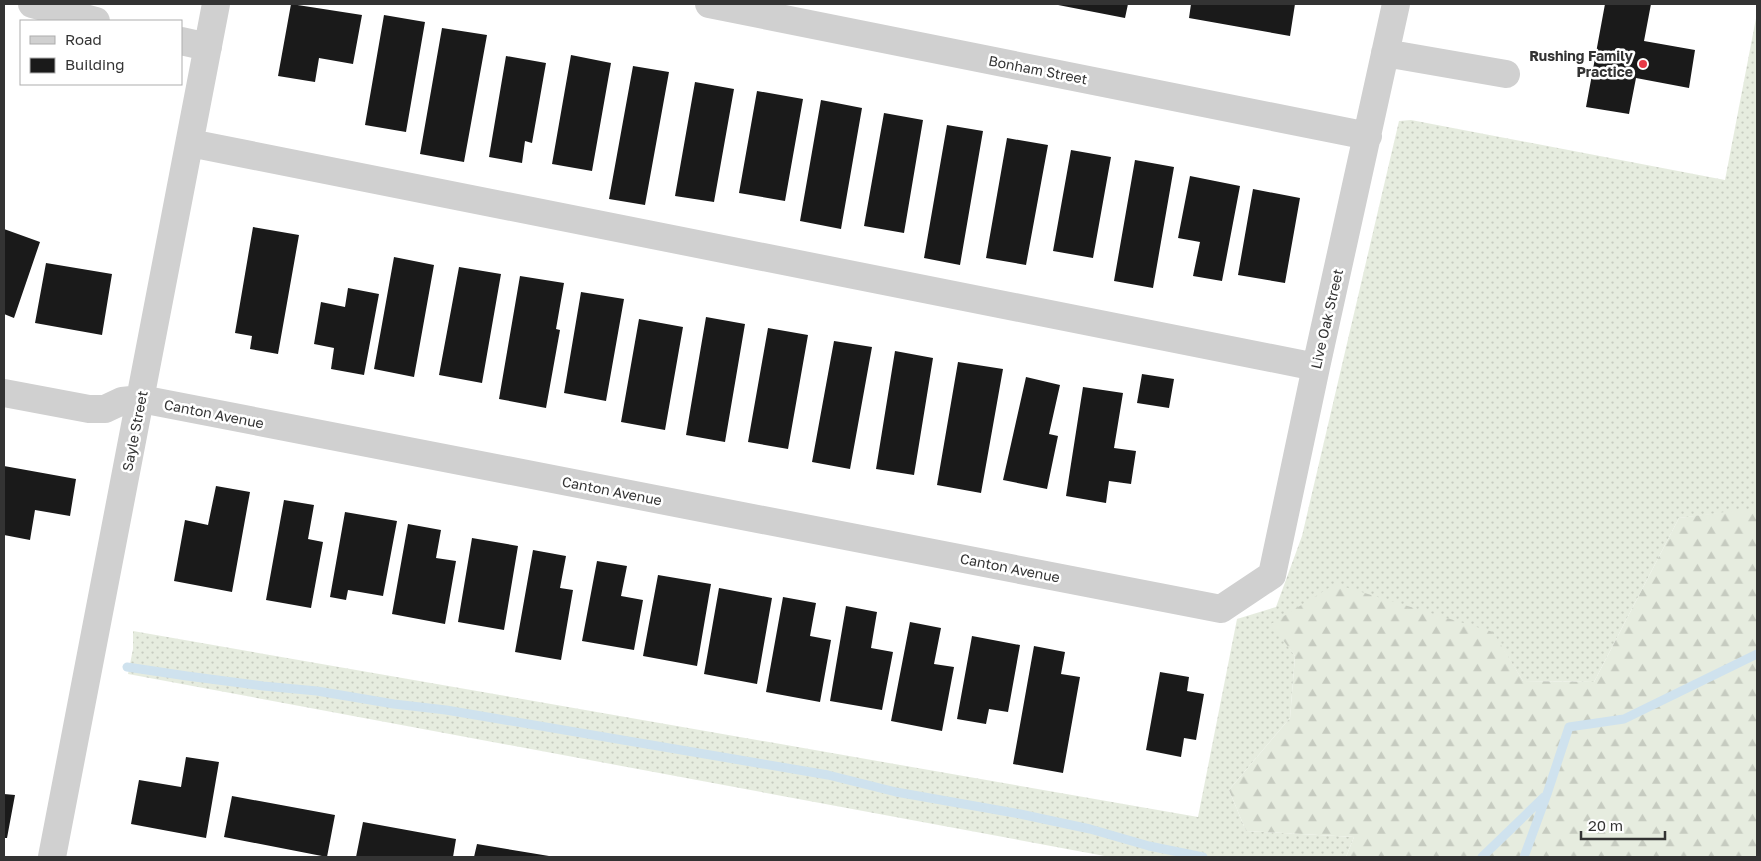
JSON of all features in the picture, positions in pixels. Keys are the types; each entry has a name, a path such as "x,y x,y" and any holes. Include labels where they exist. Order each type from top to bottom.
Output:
{"street":[{"path":"32,4 92,20"},
{"name":"Sayle Street","path":"52,857 216,4"},
{"name":"Bonham Street","path":"709,4 1368,136"},
{"name":"Live Oak Street","path":"1221,609 1272,575 1396,4"},
{"path":"182,41 208,47"},
{"path":"1385,53 1506,74"},
{"path":"190,143 1316,367"},
{"name":"Canton Avenue","path":"4,393 89,409 105,409 122,401 141,399 1221,609"}],"green space":[{"path":"1757,13 1757,509 1679,518 1594,682 1523,681 1492,632 1272,623 1295,656 1290,718 1229,790 1246,831 1354,837 1346,857 1110,857 128,674 133,649 133,631 1198,817 1237,619 1276,607 1302,536 1399,121 1411,120 1725,180"},
{"path":"1756,508 1757,857 1346,857 1354,837 1246,831 1229,790 1290,718 1295,656 1271,624 1335,584 1493,632 1523,681 1594,682 1679,518"}],"building":[{"path":"291,4 362,15 353,64 319,58 315,82 278,76"},
{"path":"1053,4 1128,4 1125,18"},
{"path":"1191,4 1295,4 1290,36 1189,18"},
{"name":"Rushing Family Practice","path":"1605,4 1651,4 1644,41 1695,50 1689,88 1636,78 1629,114 1586,107"},
{"path":"384,15 425,22 406,132 365,125"},
{"path":"442,28 487,35 464,162 420,154"},
{"path":"571,55 611,63 592,171 552,164"},
{"path":"506,56 546,63 532,143 525,141 522,163 489,157"},
{"path":"633,66 669,72 645,205 609,199"},
{"path":"695,82 734,89 714,202 675,196"},
{"path":"757,91 803,99 785,201 739,193"},
{"path":"821,100 862,108 841,229 800,221"},
{"path":"884,113 923,120 904,233 864,226"},
{"path":"947,125 983,131 960,265 924,258"},
{"path":"1007,138 1048,145 1026,265 986,258"},
{"path":"1071,150 1111,157 1093,258 1053,251"},
{"path":"1135,160 1174,167 1153,288 1114,281"},
{"path":"1190,176 1240,186 1222,281 1193,276 1200,242 1178,238"},
{"path":"1253,189 1300,198 1285,283 1238,275"},
{"path":"253,227 299,235 278,354 250,349 252,336 235,333"},
{"path":"4,229 40,242 14,318 4,314"},
{"path":"394,257 434,265 414,377 374,369"},
{"path":"46,263 112,274 102,335 35,323"},
{"path":"459,267 501,274 482,383 439,375"},
{"path":"520,276 564,283 556,329 560,330 546,408 499,399"},
{"path":"348,288 379,294 364,375 331,369 334,348 314,344 321,302 345,307"},
{"path":"581,292 624,299 606,401 564,393"},
{"path":"706,317 745,324 725,442 686,435"},
{"path":"639,319 683,327 665,430 621,422"},
{"path":"768,328 808,335 788,449 748,442"},
{"path":"834,341 872,347 850,469 812,462"},
{"path":"895,351 933,358 914,475 876,469"},
{"path":"958,362 1003,369 981,493 937,485"},
{"path":"1142,374 1174,379 1169,408 1137,403"},
{"path":"1026,377 1060,385 1049,434 1058,436 1047,489 1003,480"},
{"path":"1083,387 1123,393 1114,448 1136,451 1131,484 1109,481 1106,503 1066,496"},
{"path":"4,466 76,479 70,516 35,510 30,540 4,535"},
{"path":"216,486 250,492 232,592 174,581 185,520 208,525"},
{"path":"284,500 314,505 308,539 323,542 311,608 266,600"},
{"path":"345,512 397,521 383,596 348,590 346,600 330,597"},
{"path":"408,524 441,530 436,558 456,561 445,624 392,614"},
{"path":"472,538 518,546 504,630 458,622"},
{"path":"533,550 566,556 560,588 573,590 561,660 515,652"},
{"path":"597,561 627,566 621,596 643,600 634,650 582,641"},
{"path":"658,575 711,584 697,666 643,656"},
{"path":"719,588 772,598 757,684 704,674"},
{"path":"783,597 816,603 810,636 831,640 820,702 766,692"},
{"path":"846,606 877,612 871,648 893,652 882,710 830,701"},
{"path":"910,622 941,628 934,664 954,667 942,731 891,721"},
{"path":"972,636 1020,645 1008,712 989,709 986,724 957,719"},
{"path":"1034,646 1065,652 1061,674 1080,677 1063,773 1013,764"},
{"path":"1160,672 1189,677 1187,691 1204,694 1196,740 1184,738 1181,757 1146,750"},
{"path":"186,757 219,762 206,838 131,824 139,780 181,787"},
{"path":"4,794 15,795 7,838 4,838"},
{"path":"232,796 335,815 327,857 224,837"},
{"path":"363,822 456,839 453,857 356,857"},
{"path":"477,844 549,856 549,857 474,857"}],"waterway":[{"path":"1524,857 1569,727 1624,719 1757,654"},
{"path":"127,667 263,686 317,691 394,704 446,710 828,775 896,792 1020,814 1090,829 1149,846 1203,857"},
{"path":"1482,857 1544,797"}],"place":[{"name":"Rushing Family Practice","path":"1643,64"}]}
